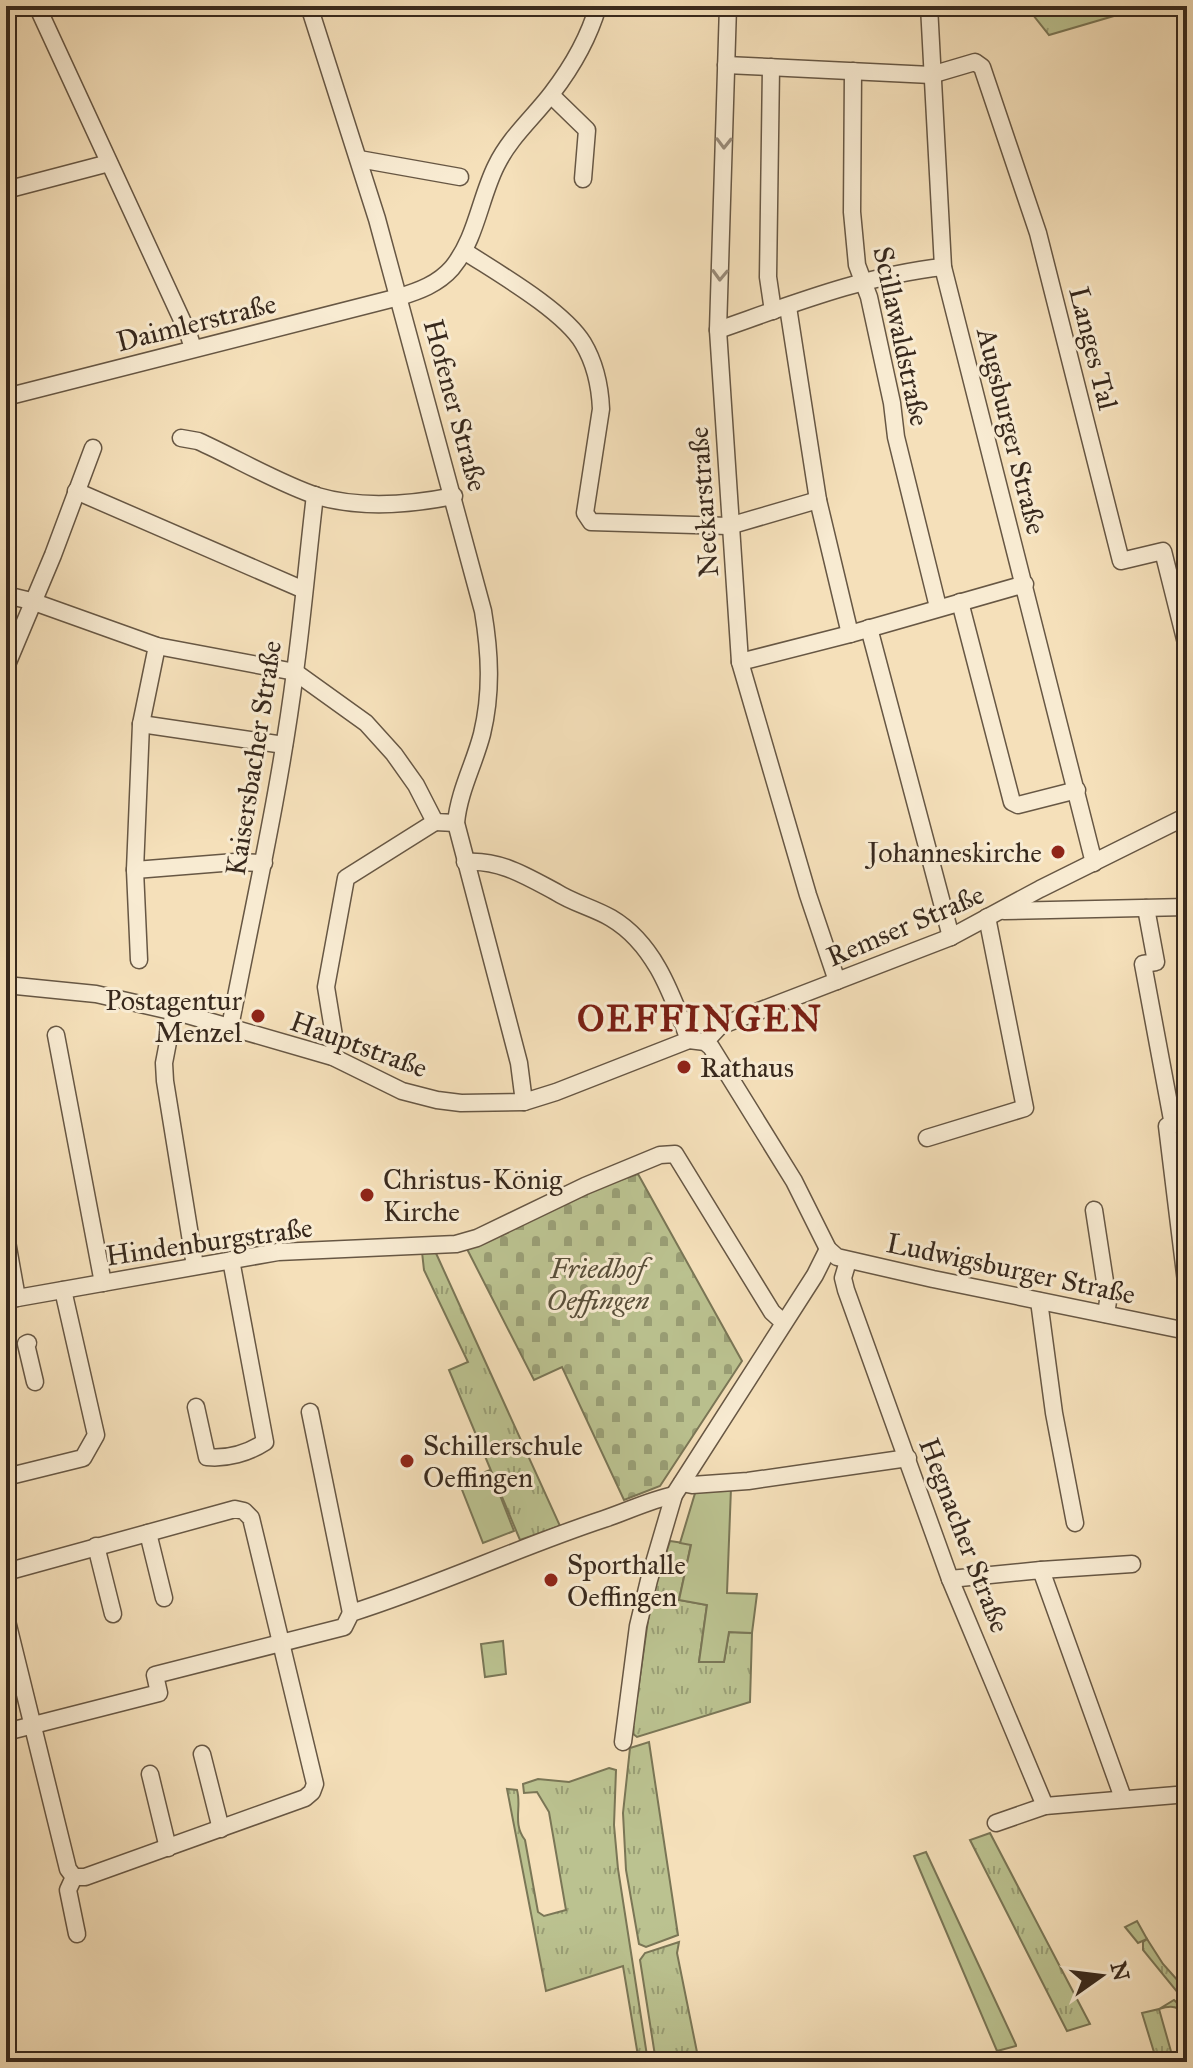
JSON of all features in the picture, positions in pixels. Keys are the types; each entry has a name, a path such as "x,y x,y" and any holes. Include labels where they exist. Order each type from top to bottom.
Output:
{"street":[{"path":"37,6 193,348"},
{"path":"310,7 330,6"},
{"name":"Daimlerstraße","path":"6,397 399,297 435,284 448,273 464,251 495,168 524,123 551,95 573,64 598,6"},
{"name":"Neckarstraße","path":"728,6 718,330 740,662 782,809 837,981"},
{"name":"Augsburger Straße","path":"929,6 943,267 1094,863"},
{"name":"Hofener Straße","path":"310,7 399,297 483,611 490,669 482,735 458,802 456,823"},
{"name":"Langes Tal","path":"931,75 967,63 975,62 982,67 1038,233 1121,561 1163,551 1187,647"},
{"path":"726,65 931,75"},
{"path":"771,67 768,277 780,309 818,500 850,634"},
{"name":"Scillawaldstraße","path":"853,71 852,212 857,265 938,607"},
{"path":"551,95 587,130 583,179"},
{"path":"359,159 460,177"},
{"path":"6,190 109,163"},
{"path":"464,251 543,304 581,340 592,363 601,409 585,513 588,520 596,523 729,526 818,500"},
{"path":"718,330 863,283 943,267"},
{"path":"181,438 198,441 315,495 349,503 383,505 454,496"},
{"path":"6,667 93,448"},
{"path":"76,491 304,590"},
{"name":"Kaisersbacher Straße","path":"230,1027 264,863 284,745 315,495"},
{"path":"740,662 1025,584"},
{"path":"6,595 157,646 295,672 366,723 416,785 435,822"},
{"path":"960,602 1012,802 1018,805 1077,790"},
{"path":"869,628 951,937"},
{"path":"139,960 135,870 141,724 157,646"},
{"path":"141,724 284,745"},
{"path":"927,1138 1025,1108 993,914 1187,816"},
{"path":"333,1057 335,1042 326,987 346,878 435,822 456,823 511,1032 524,1102"},
{"path":"465,862 481,861 507,867 562,896 595,909 628,930 654,961 697,1041 794,1181 828,1249 815,1275 678,1489 638,1626 623,1742"},
{"path":"135,870 235,862 264,863"},
{"name":"Remser Straße","path":"697,1041 720,1026 951,937 993,914 1187,907"},
{"path":"1146,908 1156,962 1143,964 1170,1125 1187,1290"},
{"name":"Hauptstraße","path":"6,985 96,994 174,1011 333,1057 402,1091 437,1100 499,1104 524,1102 697,1041"},
{"path":"174,1011 164,1063 165,1081 195,1266"},
{"path":"56,1035 103,1283"},
{"name":"Hindenburgstraße","path":"12,1299 278,1252 456,1244 660,1155 675,1154 772,1312 783,1322"},
{"path":"1094,1210 1108,1301 1106,1314"},
{"path":"6,1236 12,1299"},
{"name":"Ludwigsburger Straße","path":"828,1249 848,1261 1187,1331"},
{"path":"196,1407 207,1457 220,1458 254,1449 265,1442 231,1260"},
{"path":"815,1275 843,1278 848,1261"},
{"name":"Hegnacher Straße","path":"843,1278 950,1579 1045,1806"},
{"path":"6,1477 83,1458 96,1435 63,1290"},
{"path":"1039,1301 1054,1413 1075,1523"},
{"path":"28,1343 35,1382"},
{"path":"310,1412 348,1620"},
{"path":"6,1732 159,1693 155,1675 280,1643 348,1620 389,1601 678,1489 840,1470 908,1458"},
{"path":"6,1572 235,1509 244,1511 251,1518 315,1784 305,1798 85,1877 74,1877"},
{"path":"148,1533 164,1598"},
{"path":"96,1546 113,1614"},
{"path":"950,1579 1132,1564"},
{"path":"1041,1570 1123,1798"},
{"path":"6,1617 68,1869 74,1877"},
{"path":"202,1754 221,1829"},
{"path":"150,1774 168,1848"},
{"path":"996,1823 1045,1806 1176,1795"},
{"path":"74,1877 68,1890 77,1934"}],"green space":[{"path":"1026,6 1148,6 1049,35"},
{"name":"Friedhof Oeffingen","path":"638,1174 742,1361 660,1486 624,1500 562,1367 534,1380 467,1249 584,1192"},
{"path":"435,1251 560,1526 520,1540 449,1370 468,1362 424,1270 422,1252"},
{"path":"490,1470 514,1531 483,1543 459,1482"},
{"path":"731,1488 727,1593 757,1594 752,1633 729,1632 724,1662 699,1662 707,1605 679,1600 691,1545 680,1543 696,1490"},
{"path":"670,1541 691,1544 679,1600 707,1605 699,1662 724,1661 729,1632 752,1633 750,1702 637,1737 632,1733 651,1599"},
{"path":"503,1641 506,1674 485,1677 481,1644"},
{"path":"649,1742 678,1935 646,1947 639,1944 626,1870 623,1813 630,1748"},
{"path":"609,1768 616,1770 614,1825 618,1869 648,2062 639,2062 623,1966 546,1991 507,1789 517,1790 519,1827 525,1840 538,1912 544,1916 566,1910 549,1812 537,1792 524,1793 523,1784 538,1779 569,1782"},
{"path":"990,1833 1090,2024 1067,2031 970,1840"},
{"path":"926,1852 1016,2046 997,2051 914,1856"},
{"path":"1137,1921 1147,1939 1138,1943 1125,1927"},
{"path":"1147,1939 1163,1964 1187,1991 1187,2004 1143,1950 1143,1942"},
{"path":"679,1942 677,1953 699,2062 656,2062 640,1960 645,1953"},
{"path":"1174,2000 1187,2012 1187,2016 1174,2007 1159,2009"},
{"path":"1159,2009 1174,2062 1157,2062 1142,2013"}],"place":[{"name":"Johanneskirche","path":"1058,852"},
{"name":"Postagentur Menzel","path":"258,1016"},
{"name":"Rathaus","path":"684,1067"},
{"name":"Christus-König Kirche","path":"367,1195"},
{"name":"Schillerschule Oeffingen","path":"407,1461"},
{"name":"Sporthalle Oeffingen","path":"551,1580"}],"district":[{"name":"OEFFINGEN","path":"700,1018"}]}
